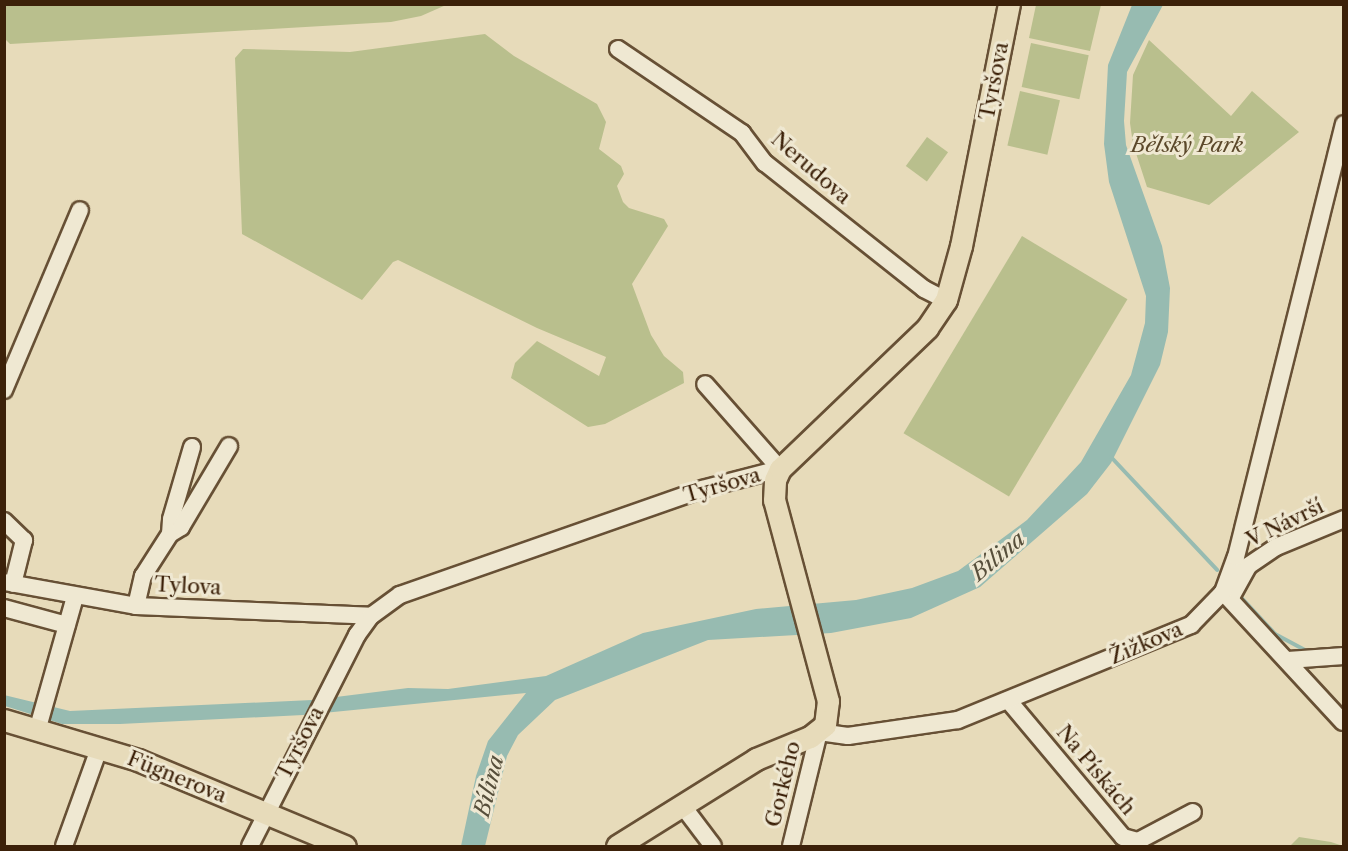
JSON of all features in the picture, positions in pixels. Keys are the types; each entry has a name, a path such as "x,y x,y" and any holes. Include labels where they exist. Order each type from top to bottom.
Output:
{"main road":[{"name":"Tyršova","path":"780,469 927,328 946,300 961,246 1009,4"},
{"path":"780,469 773,489 774,500 829,708 819,732"},
{"name":"Fügnerova","path":"4,720 38,726 99,749 138,760 345,846"},
{"name":"Žižkova","path":"617,846 776,748 819,732"}],"street":[{"name":"Nerudova","path":"618,49 742,133 765,163 924,290 946,300"},
{"name":"Žižkova","path":"819,732 848,736 958,720 1191,625 1226,596 1344,124"},
{"path":"4,390 80,210"},
{"path":"705,384 780,469"},
{"path":"136,606 143,576 170,534 181,527 229,446"},
{"path":"170,534 171,519 192,447"},
{"name":"Tyršova","path":"250,846 264,812 326,693 371,616 400,596 702,489 780,469"},
{"name":"V Návrší","path":"1226,596 1248,566 1276,548 1344,519"},
{"path":"4,521 24,540 9,583"},
{"name":"Tylova","path":"9,583 75,597 136,606 371,616"},
{"path":"1226,596 1288,660 1343,722"},
{"path":"38,726 75,597"},
{"path":"4,608 67,625"},
{"path":"1288,660 1344,656"},
{"name":"Na Pískách","path":"1008,700 1123,837 1138,841 1193,812"},
{"name":"Gorkého","path":"791,846 819,732"},
{"path":"64,846 99,749"},
{"path":"682,805 713,846"}],"green space":[{"path":"4,5 446,5 421,16 391,22 10,44 5,39"},
{"path":"1036,5 1101,5 1090,51 1029,38"},
{"path":"485,34 514,56 597,104 606,122 599,149 621,166 624,174 617,186 623,202 629,208 664,219 668,226 632,284 651,335 664,356 683,372 684,383 605,424 588,427 511,378 515,363 537,341 599,376 606,357 537,328 398,260 393,262 362,300 242,234 235,58 243,49 350,52"},
{"name":"Bělský Park","path":"1149,40 1231,116 1252,91 1299,132 1209,205 1147,187 1133,144 1130,123 1133,75"},
{"path":"1031,43 1089,55 1079,99 1022,87"},
{"path":"1020,91 1060,100 1047,155 1007,146"},
{"path":"927,137 948,152 927,181 906,166"},
{"path":"1022,236 1127,299 1009,496 904,433"},
{"path":"1299,837 1331,842 1343,846 1290,846"}],"water":[{"name":"Bílina","path":"1132,5 1163,5 1127,72 1124,121 1126,145 1162,246 1170,288 1168,332 1160,365 1111,463 1087,494 980,587 911,618 831,633 708,640 555,700 518,735 507,756 485,846 461,846 476,776 488,741 526,693 303,715 120,724 62,724 5,706 4,695 70,711 312,700 408,688 448,689 546,676 643,633 756,609 856,600 912,588 958,571 1027,520 1081,462 1131,375 1145,323 1146,296 1109,182 1104,144 1108,65"}],"waterway":[{"path":"1111,457 1217,570"},
{"path":"1238,594 1275,634 1307,651"}]}
